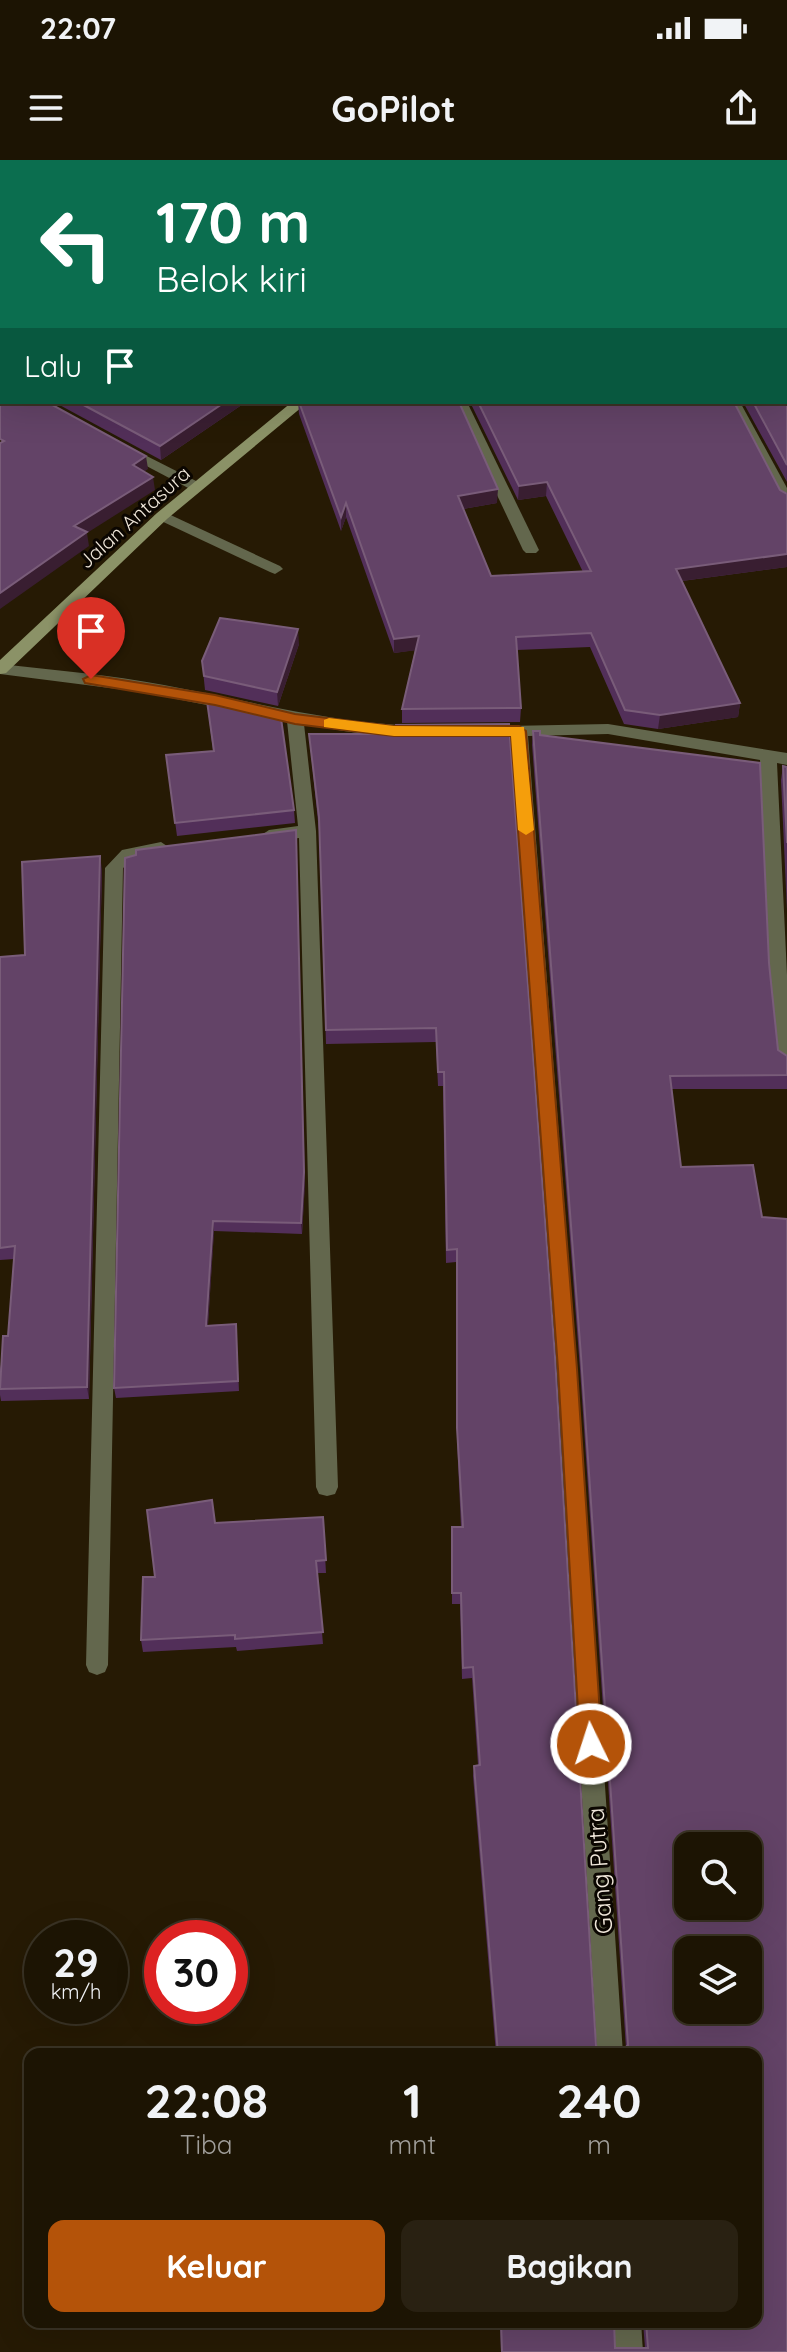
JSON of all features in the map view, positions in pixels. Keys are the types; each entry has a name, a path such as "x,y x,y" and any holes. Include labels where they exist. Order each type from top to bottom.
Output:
{"main road":[{"name":"Jalan Antasura","path":"0,669 162,516 299,404"}],"street":[{"path":"461,404 531,550"},
{"path":"734,404 787,502"},
{"path":"104,437 197,487"},
{"path":"162,516 275,569"},
{"path":"0,669 121,683 237,704 295,719 394,731 443,731"},
{"path":"295,719 307,831 327,1487"},
{"path":"488,731 608,729 787,759"},
{"name":"Gang Putra","path":"519,731 566,1353 610,2048"},
{"path":"768,757 778,976 787,1063"},
{"path":"244,838 307,831"},
{"path":"97,1665 114,868 118,860 135,850 182,845"},
{"path":"627,2328 629,2352"}],"building":[{"path":"0,404 51,404 146,456 133,465 153,477 74,526 87,532 0,593 0,443 4,441 0,439"},
{"path":"82,404 222,404 160,446"},
{"path":"300,404 460,404 498,489 458,496 491,576 591,571 547,482 519,486 479,404 735,404 780,490 787,494 787,554 676,569 740,703 660,715 625,710 591,633 516,637 521,708 402,709 419,636 394,639 346,503 341,517"},
{"path":"754,404 787,404 787,465"},
{"path":"220,618 298,629 277,692 204,676 202,661"},
{"path":"206,694 280,711 294,810 175,823 166,755 214,751"},
{"path":"509,724 555,1357 596,2046 599,2048 498,2048 474,1766 480,1765 473,1667 463,1668 461,1593 452,1593 452,1527 463,1527 457,1428 457,1249 447,1250 444,1072 438,1072 436,1028 326,1030 319,817 309,734 395,734 396,725"},
{"path":"533,731 540,731 540,735 760,763 769,963 778,1050 787,1056 787,1075 670,1076 681,1167 753,1165 762,1217 787,1219 787,2352 502,2352 501,2328 614,2328 615,2348 648,2348 646,2328 762,2328 762,2048 625,2048 628,2045 581,1356"},
{"path":"783,766 787,767 787,843"},
{"path":"296,830 304,1172 301,1223 213,1221 206,1326 236,1324 238,1381 114,1388 125,858 136,855 136,850"},
{"path":"100,856 87,1387 0,1389 3,1336 8,1336 15,1246 0,1248 0,957 25,955 22,862"},
{"path":"212,1500 215,1523 323,1517 326,1560 316,1561 323,1632 235,1639 235,1635 141,1640 143,1577 155,1577 147,1510"}],"slow traffic":[{"path":"329,723 394,731 519,731 526,830"}],"route":[{"path":"91,679 237,704 295,719 368,728 394,731 519,731 567,1369 591,1744"}]}
